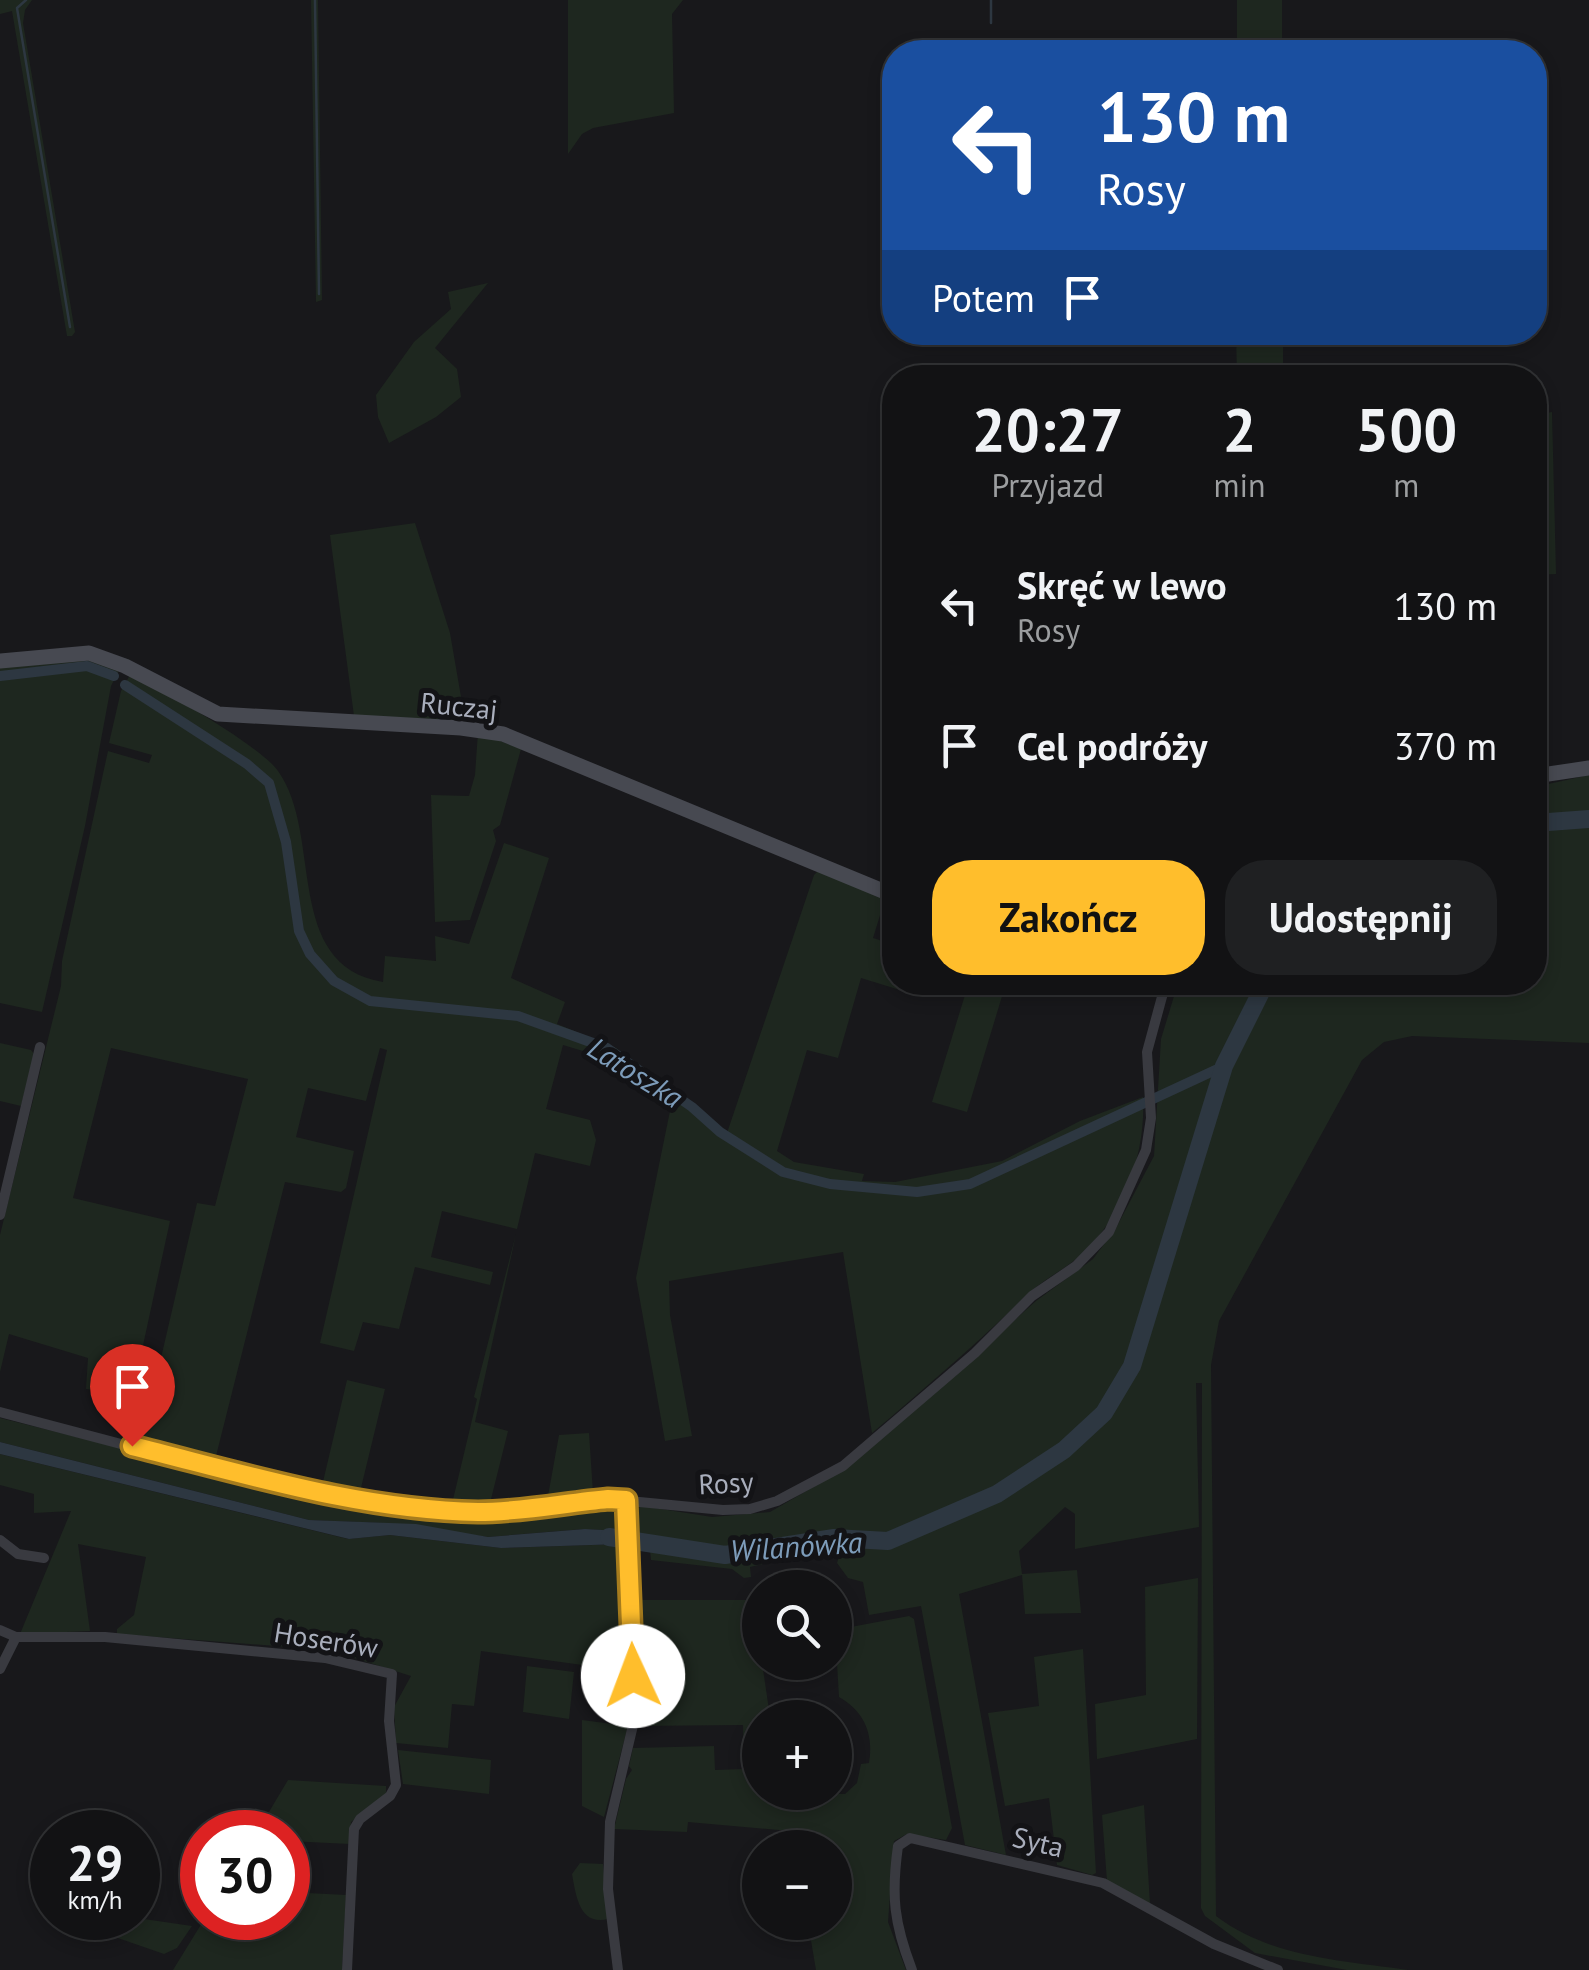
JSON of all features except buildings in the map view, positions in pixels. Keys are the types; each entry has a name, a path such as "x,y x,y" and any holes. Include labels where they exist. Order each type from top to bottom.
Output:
{"street":[{"name":"Ruczaj","path":"0,661 89,653 125,666 218,714 231,716 462,728 502,734 882,891"},
{"path":"1547,774 1589,768"},
{"name":"Rosy","path":"0,1412 318,1492 481,1512 608,1499 684,1508 750,1509 777,1501 844,1466 1109,1232 1142,1166 1151,1118 1146,1084 1152,1028 1162,995"},
{"path":"0,1215 6,1168 40,1048"},
{"path":"618,1970 608,1889 609,1836 634,1721 626,1500"},
{"path":"0,1540 18,1554 44,1558"},
{"name":"Hoserów","path":"0,1630 16,1637 104,1637 325,1658 383,1670 394,1676 390,1722 396,1780 390,1796 354,1829 346,1970"},
{"path":"0,1669 16,1637"},
{"name":"Syta","path":"912,1970 896,1930 893,1907 898,1846 910,1838 1103,1883 1214,1944 1278,1970"}],"shaded area":[{"path":"0,0 32,0 23,23 75,332 72,336 67,336 12,11 0,14"},
{"path":"311,0 318,0 322,300 316,302"},
{"path":"568,0 683,0 672,14 674,113 593,128 582,134 568,154"},
{"path":"1237,0 1282,0 1282,40 1237,40"},
{"path":"488,283 435,348 457,369 461,397 436,417 389,443 378,417 376,395 414,342 451,309 448,292"},
{"path":"1236,345 1283,345 1283,365 1237,365"},
{"path":"1552,412 1556,574 1547,574 1547,413"},
{"path":"415,523 450,633 465,720 354,716 330,535"},
{"path":"72,658 98,661 119,670 111,686 85,826 42,1012 0,1003 0,664"},
{"path":"130,675 232,734 278,771 292,798 318,925 330,951 351,971 383,982 385,956 436,961 435,936 469,944 504,843 549,858 511,978 565,1002 557,1024 616,1048 727,1133 814,875 820,869 882,894 873,938 882,941 882,984 861,978 838,1058 807,1050 777,1151 794,1162 864,1174 862,1181 895,1182 1002,1161 1080,1121 1143,1097 1141,1140 1120,1203 1081,1255 1032,1290 872,1433 843,1252 669,1281 670,1315 692,1436 665,1441 636,1278 671,1106 606,1058 563,1045 546,1109 590,1120 596,1140 590,1166 535,1153 517,1229 442,1211 431,1257 493,1272 490,1285 415,1267 399,1329 363,1322 354,1351 320,1343 387,1050 380,1048 366,1101 308,1088 296,1137 354,1151 346,1188 341,1192 285,1182 215,1460 141,1444 197,1203 215,1206 248,1079 111,1048 73,1198 170,1221 132,1396 86,1389 88,1358 9,1334 0,1372 0,1235 61,986 62,961 108,751 149,763 152,755 109,743 121,691"},
{"path":"478,732 521,749 500,825 493,830 496,841 470,920 435,922 431,795 469,796 475,775"},
{"path":"1589,775 1589,1043 1412,1036 1384,1042 1362,1060 1219,1321 1211,1365 1216,1916 1260,1941 1284,1949 1408,1970 1347,1970 1255,1953 1205,1916 1201,1908 1202,1383 1196,1383 1199,1527 1075,1549 1075,1514 1065,1507 1019,1551 1022,1574 1077,1570 1081,1613 1025,1614 1022,1575 959,1594 1006,1855 965,1845 921,1606 869,1615 863,1582 852,1579 852,1570 842,1570 837,1563 842,1546 750,1567 742,1570 742,1576 732,1569 651,1560 650,1549 632,1548 632,1511 642,1506 712,1517 770,1512 848,1467 1036,1301 1093,1259 1116,1228 1154,1156 1161,1039 1174,995 1547,995 1547,784"},
{"path":"965,995 1002,995 967,1112 932,1102"},
{"path":"0,1043 34,1054 21,1106 0,1101"},
{"path":"516,1234 475,1422 508,1431 489,1507 451,1508 477,1399 474,1397"},
{"path":"347,1380 385,1389 360,1492 322,1486"},
{"path":"0,1418 305,1495 370,1506 493,1515 616,1506 622,1514 622,1531 584,1529 488,1537 383,1523 309,1520 0,1442"},
{"path":"589,1433 593,1493 555,1500 548,1496 559,1435"},
{"path":"0,1442 309,1520 416,1524 488,1537 585,1529 622,1531 622,1544 501,1548 390,1535 349,1539 0,1454"},
{"path":"0,1454 348,1539 390,1535 501,1548 622,1544 626,1671 481,1651 474,1706 452,1704 448,1748 396,1743 394,1707 411,1676 329,1650 117,1634 117,1629 134,1615 146,1557 78,1544 90,1631 20,1634 71,1511 34,1513 34,1494 0,1485"},
{"path":"1198,1578 1197,1739 1097,1759 1095,1704 1146,1695 1145,1587"},
{"path":"634,1600 742,1600 742,1680 765,1680 768,1700 742,1700 742,1725 637,1726"},
{"path":"909,1616 914,1619 952,1828 946,1840 907,1834 894,1841 888,1922 906,1970 816,1970 811,1940 852,1940 852,1830 779,1830 688,1822 687,1832 614,1829 626,1779 632,1770 629,1766 633,1748 714,1746 715,1770 742,1769 742,1810 852,1810 852,1788 857,1783 861,1764 869,1763 870,1742 852,1700 839,1697 838,1680 852,1680 852,1627"},
{"path":"1083,1649 1096,1873 1092,1875 1057,1865 1049,1798 1005,1806 988,1713 1039,1706 1034,1657"},
{"path":"527,1666 574,1672 569,1719 523,1712"},
{"path":"620,1700 628,1702 628,1726 604,1817 582,1806 582,1720 620,1725"},
{"path":"398,1750 491,1760 489,1794 403,1784"},
{"path":"288,1780 386,1786 386,1794 351,1822 350,1844 310,1842 310,1810 270,1810"},
{"path":"1144,1805 1150,1904 1107,1881 1102,1815"},
{"path":"580,1863 603,1864 608,1919 591,1918 581,1907 572,1874"},
{"path":"310,1893 346,1895 342,1970 173,1970 191,1940 310,1940"},
{"path":"160,1921 180,1924 182,1940 177,1948 164,1954 124,1940 160,1940"}],"waterway":[{"path":"26,0 17,8 70,327"},
{"path":"315,0 319,294"},
{"path":"991,0 991,23"},
{"name":"Latoszka","path":"0,676 87,666 114,676"},
{"name":"Latoszka","path":"125,685 247,764 269,783 286,842 299,931 310,954 334,981 370,1001 518,1016 607,1048 692,1107 720,1132 783,1172 830,1184 917,1192 970,1184 1224,1066"},
{"name":"Wilanówka","path":"1547,822 1589,819"},
{"name":"Wilanówka","path":"609,1537 725,1555 834,1538 888,1541 997,1494 1064,1450 1104,1413 1132,1366 1224,1066 1260,995"}],"route":[{"path":"132,1446 269,1482 443,1510 540,1509 590,1500 626,1500 633,1676"}]}
